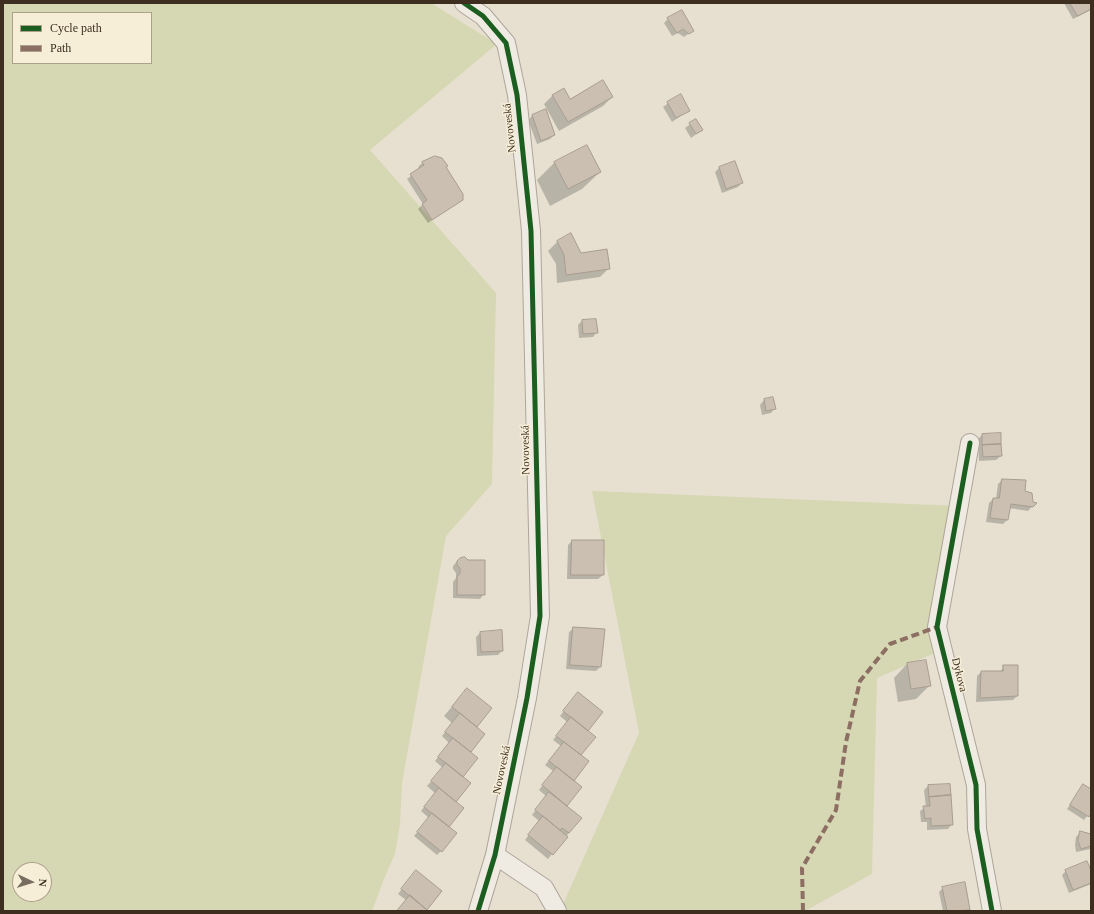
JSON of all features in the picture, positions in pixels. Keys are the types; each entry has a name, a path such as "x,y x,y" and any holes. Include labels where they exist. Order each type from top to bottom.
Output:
{"street":[{"name":"Novoveská","path":"464,3 483,16 506,43 517,95 531,231 540,616 527,698 495,855 478,911"},
{"name":"Dykova","path":"970,443 937,627 976,785 977,829 992,911"},
{"path":"495,855 544,888 557,911"}],"green space":[{"path":"3,3 431,3 497,44 370,150 496,293 492,484 446,536 402,783 400,824 395,854 372,911 3,911"},
{"path":"592,491 960,506 937,652 877,678 872,874 805,911 560,911 639,733"}],"building":[{"path":"1070,3 1091,3 1091,9 1078,16"},
{"path":"682,10 694,31 689,34 683,29 677,33 667,18"},
{"path":"603,80 613,97 568,122 552,95 564,88 570,99"},
{"path":"681,94 690,111 676,118 667,102"},
{"path":"546,109 555,135 541,141 532,115"},
{"path":"696,119 703,130 696,134 689,123"},
{"path":"587,145 601,172 568,189 554,162"},
{"path":"435,156 442,158 448,166 446,167 463,194 463,200 432,220 422,204 427,200 410,174 424,165 422,162"},
{"path":"735,161 743,183 726,189 719,167"},
{"path":"571,233 581,253 607,249 610,269 566,275 564,255 557,241"},
{"path":"596,319 598,333 583,334 582,320"},
{"path":"773,397 776,409 766,411 764,399"},
{"path":"1001,433 1001,444 982,445 982,434"},
{"path":"1001,444 1002,456 983,457 982,445"},
{"path":"1002,479 1026,480 1025,491 1032,493 1033,502 1037,503 1033,507 1011,504 1008,520 990,518 993,498 999,498"},
{"path":"572,540 604,540 604,575 571,575"},
{"path":"465,557 468,560 485,560 485,595 457,595 457,577 460,573 460,568 457,565 457,561 460,558"},
{"path":"573,627 605,629 601,667 570,665"},
{"path":"502,630 503,651 481,652 480,632"},
{"path":"926,660 931,686 911,689 907,663"},
{"path":"1003,665 1018,665 1018,696 980,698 981,671 1003,671"},
{"path":"467,688 492,708 477,727 452,707"},
{"path":"578,692 603,712 588,731 563,711"},
{"path":"460,713 485,734 471,752 445,732"},
{"path":"571,717 596,737 581,755 556,736"},
{"path":"453,738 478,758 463,777 438,757"},
{"path":"564,742 589,761 574,781 549,761"},
{"path":"446,763 471,783 456,802 431,781"},
{"path":"557,767 582,787 567,806 542,785"},
{"path":"950,784 951,795 929,797 928,785"},
{"path":"1083,784 1091,789 1091,813 1089,817 1070,805"},
{"path":"439,788 464,808 449,827 424,807"},
{"path":"549,792 582,818 569,833 562,828 560,830 535,810"},
{"path":"951,795 953,825 931,826 931,818 925,819 923,806 930,806 929,797"},
{"path":"432,813 457,833 442,852 417,832"},
{"path":"543,816 568,837 553,855 528,835"},
{"path":"1080,831 1091,834 1091,846 1081,849 1078,841"},
{"path":"1087,861 1091,870 1091,883 1073,890 1065,870"},
{"path":"416,870 442,891 427,910 401,889"},
{"path":"965,882 970,910 947,911 942,887"},
{"path":"410,895 427,910 429,911 397,911"}],"marked path":[{"path":"803,911 802,868 836,810 846,742 860,681 890,644 937,627"}],"cycle path":[{"path":"464,3 483,16 506,43 517,95 531,231 540,616 527,698 495,855 478,911"},
{"path":"970,443 937,627 976,785 977,829 992,911"}]}
